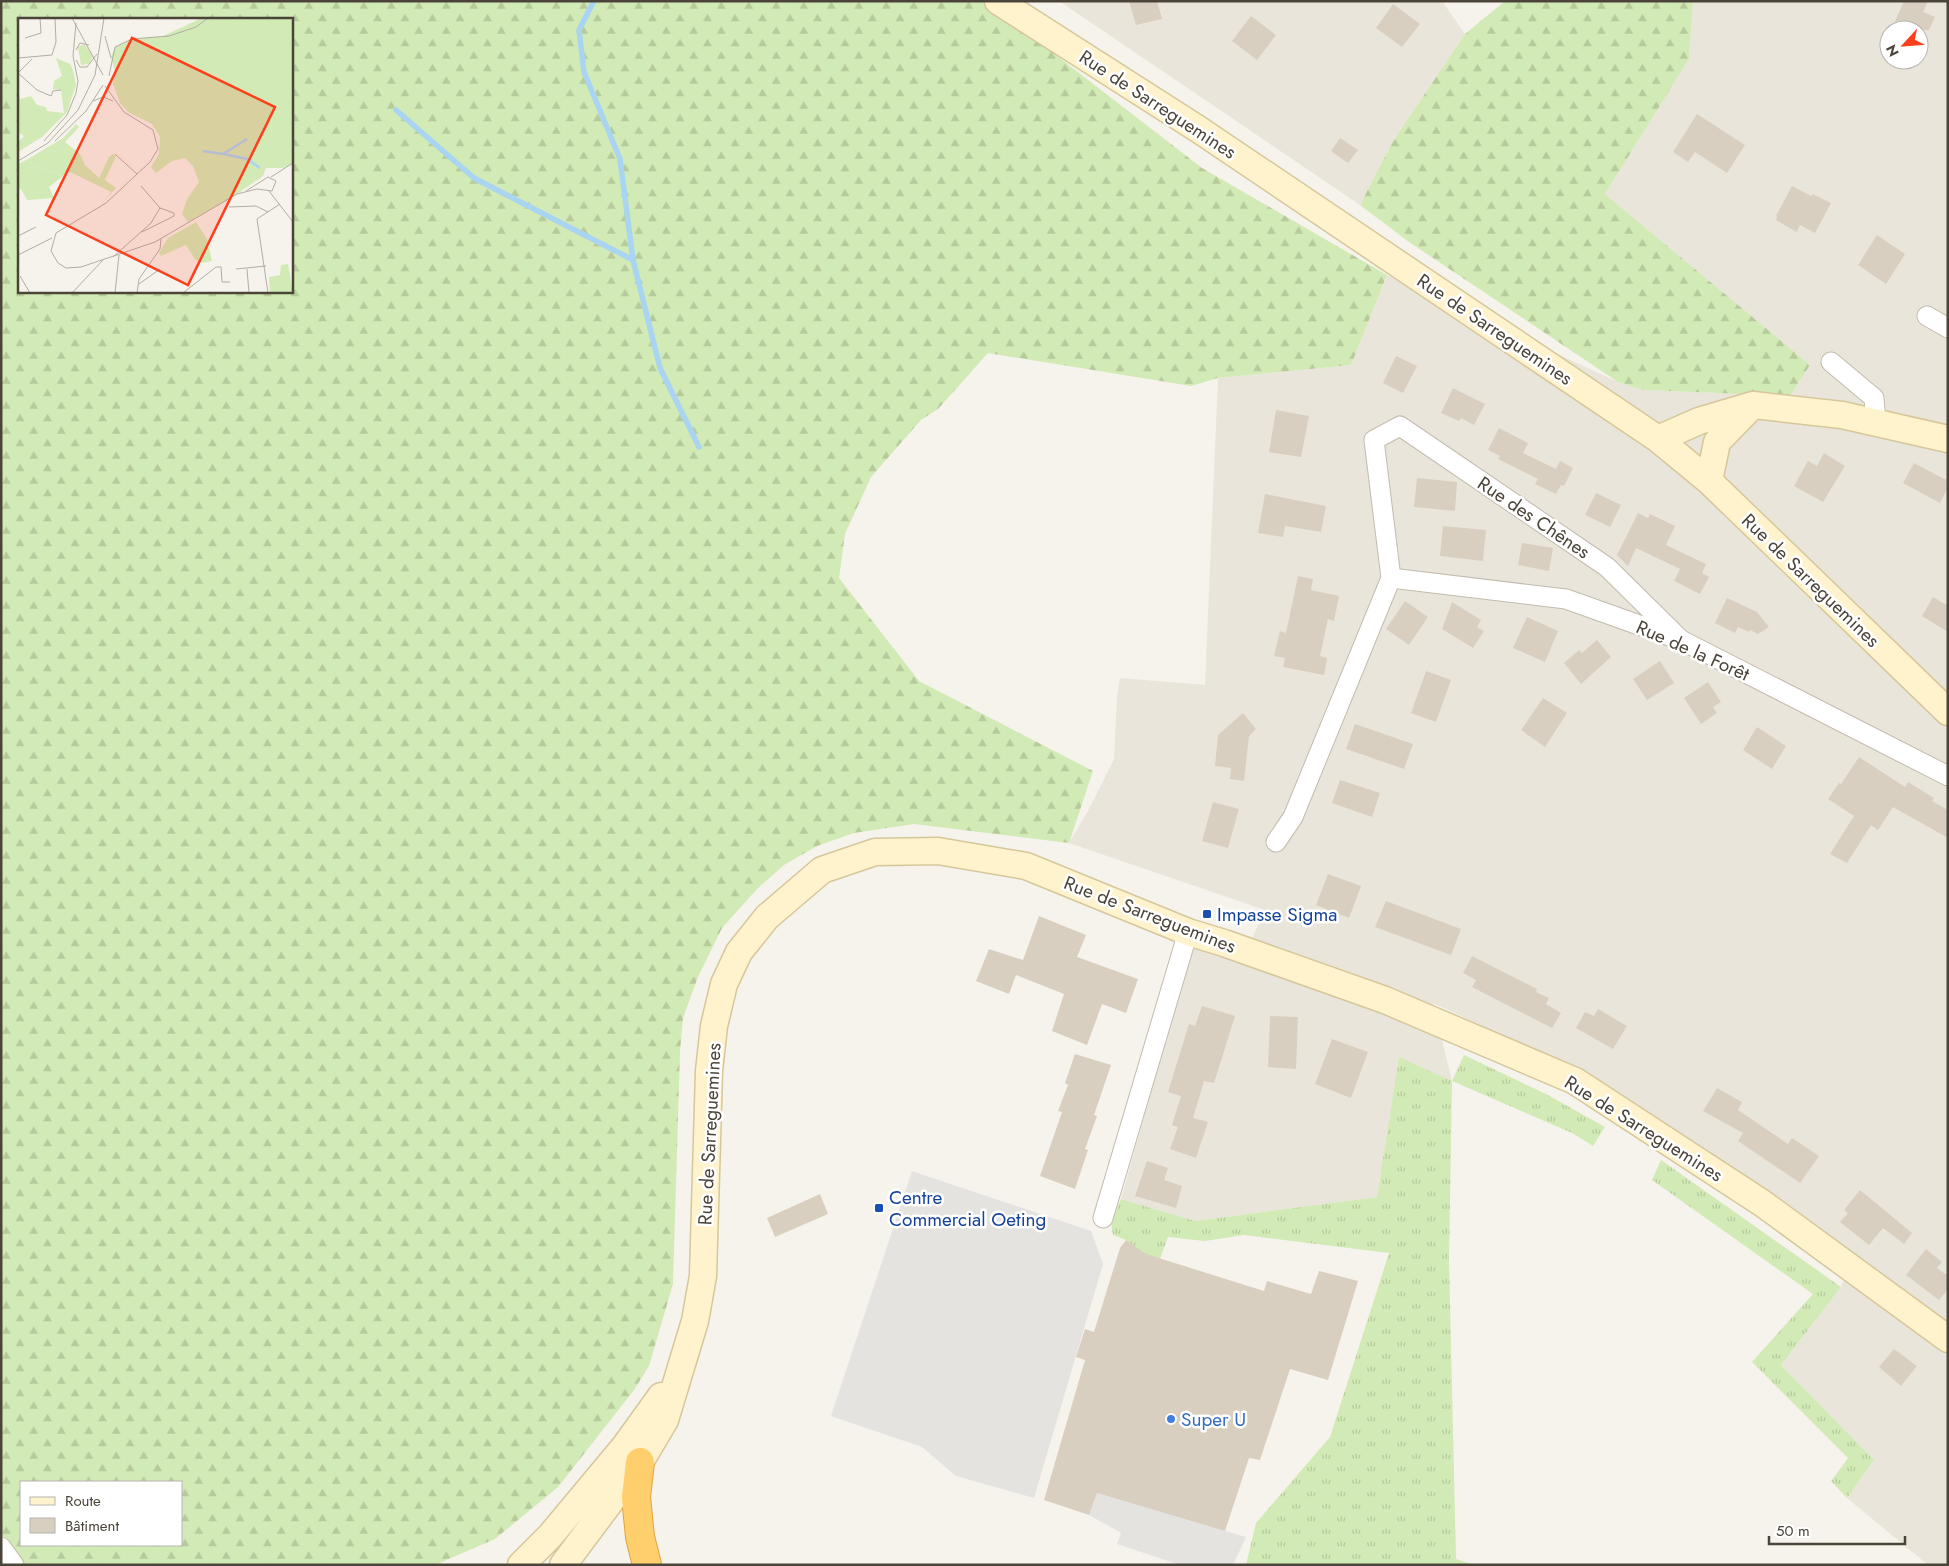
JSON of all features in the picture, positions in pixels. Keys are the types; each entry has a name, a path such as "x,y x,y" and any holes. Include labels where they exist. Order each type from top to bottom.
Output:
{"highway":[{"path":"633,1454 640,1537 647,1565"}],"main road":[{"name":"Rue de Sarreguemines","path":"998,1 1198,129 1658,439 1709,481 1948,712"},
{"path":"1709,481 1717,442 1753,405"},
{"path":"1658,439 1698,421 1753,405 1842,415 1948,439"},
{"name":"Rue de Sarreguemines","path":"633,1454 665,1420 695,1321 703,1276 709,1071 714,1026 724,984 738,952 768,916 822,870 875,852 938,851 1026,866 1188,932 1385,1000 1575,1081 1762,1203 1948,1339"},
{"path":"521,1565 633,1454"},
{"path":"563,1565 633,1454"}],"street":[{"path":"1927,316 1948,328"},
{"path":"1831,362 1874,398 1876,423"},
{"name":"Rue des Chênes","path":"1391,578 1374,440 1400,426 1607,567 1680,640"},
{"path":"1276,842 1293,817 1391,578"},
{"name":"Rue de la Forêt","path":"1391,578 1566,599 1680,640 1948,776"},
{"path":"1103,1218 1188,932"},
{"path":"1,1547 14,1565"}],"shaded area":[{"path":"1059,1 1442,1 1465,34 1393,141 1360,205"},
{"path":"1693,1 1948,1 1948,1565 1928,1565 1847,1498 1874,1460 1781,1365 1841,1287 1853,1253 1635,1107 1522,1044 1433,1003 1452,1081 1399,1058 1377,1197 1195,1221 1121,1199 1192,946 1241,963 1265,910 1069,843 1089,809 1114,759 1117,696 1120,678 1205,685 1218,378 1351,365 1387,275 1618,382 1643,390 1790,396 1810,365 1605,194 1689,59"},
{"path":"912,1171 1091,1231 1103,1264 1034,1498 956,1476 922,1447 831,1416"},
{"path":"1097,1493 1246,1537 1233,1565 1180,1565 1117,1544 1121,1533 1089,1515"}],"green space":[{"path":"1,1 986,1 1202,168 1387,275 1351,365 1218,378 1191,386 988,353 938,409 921,420 871,477 845,534 839,578 919,681 1093,771 1069,843 914,824 854,833 817,846 784,865 757,889 722,928 698,977 683,1018 680,1051 673,1284 649,1366 634,1390 558,1487 495,1539 435,1565 23,1565 1,1533"},
{"path":"1505,1 1693,1 1689,59 1605,194 1810,365 1790,396 1643,390 1618,382 1409,242 1360,205 1393,141 1465,34"},
{"path":"1464,1055 1546,1094 1605,1127 1593,1146 1572,1133 1452,1081"},
{"path":"1399,1057 1452,1081 1449,1259 1456,1559 1474,1565 1246,1565 1256,1523 1330,1437 1389,1253 1244,1235 1205,1241 1168,1237 1160,1259 1141,1253 1126,1240 1113,1235 1111,1222 1121,1199 1195,1221 1377,1197"},
{"path":"1661,1160 1841,1287 1781,1365 1874,1460 1847,1498 1831,1481 1848,1458 1752,1362 1813,1294 1652,1180"}],"building":[{"path":"1129,1 1157,1 1162,19 1136,25"},
{"path":"1904,1 1928,1 1923,12 1935,17 1929,30 1929,20 1896,20"},
{"path":"1393,4 1420,24 1402,47 1376,28"},
{"path":"1251,16 1276,35 1257,60 1232,41"},
{"path":"1697,114 1745,145 1727,173 1695,152 1688,162 1673,152"},
{"path":"1340,138 1358,150 1348,163 1331,151"},
{"path":"1792,186 1811,196 1813,194 1831,203 1815,233 1800,225 1797,232 1776,220 1776,216"},
{"path":"1877,235 1905,254 1886,284 1858,265"},
{"path":"1396,356 1417,366 1403,393 1383,383"},
{"path":"1453,388 1485,404 1474,425 1461,418 1459,421 1441,413"},
{"path":"1276,410 1309,416 1301,457 1269,452"},
{"path":"1499,428 1528,443 1523,453 1556,469 1560,461 1573,468 1564,486 1561,485 1556,494 1535,484 1538,479 1498,459 1500,456 1488,450"},
{"path":"1824,453 1845,466 1823,502 1794,486 1808,461 1817,466"},
{"path":"1914,463 1948,481 1948,487 1940,503 1903,483"},
{"path":"1417,478 1457,482 1455,511 1414,507"},
{"path":"1596,493 1621,505 1610,527 1585,515"},
{"path":"1265,494 1326,506 1321,532 1285,526 1283,537 1258,533"},
{"path":"1638,513 1648,518 1650,514 1675,526 1666,545 1706,564 1702,573 1709,577 1700,594 1674,581 1680,569 1636,548 1628,566 1617,555"},
{"path":"1443,526 1486,530 1483,561 1440,556"},
{"path":"1522,543 1553,548 1549,571 1518,565"},
{"path":"1298,576 1313,579 1311,590 1339,596 1334,621 1328,619 1320,656 1327,658 1324,675 1283,667 1285,658 1274,656 1280,631 1286,633"},
{"path":"1933,597 1948,606 1948,632 1922,616"},
{"path":"1727,598 1757,612 1769,627 1758,634 1738,627 1735,633 1715,623"},
{"path":"1405,601 1428,617 1409,645 1386,629"},
{"path":"1452,602 1481,620 1477,627 1484,631 1473,648 1442,629"},
{"path":"1527,617 1558,631 1545,662 1513,648"},
{"path":"1597,640 1611,657 1581,684 1564,663 1579,650 1582,653"},
{"path":"1660,661 1674,683 1647,700 1633,679"},
{"path":"1426,671 1451,680 1436,722 1411,713"},
{"path":"1708,682 1721,702 1713,707 1717,713 1701,724 1684,698"},
{"path":"1543,698 1567,713 1545,747 1521,730"},
{"path":"1243,713 1256,729 1249,736 1244,781 1230,779 1231,768 1215,766 1218,735"},
{"path":"1355,724 1413,744 1404,769 1346,749"},
{"path":"1757,727 1786,746 1772,769 1743,750"},
{"path":"1859,757 1905,787 1908,782 1934,798 1932,801 1948,810 1948,838 1893,807 1878,830 1871,825 1847,863 1830,854 1854,816 1828,799 1839,783 1841,784"},
{"path":"1340,780 1380,793 1372,817 1332,803"},
{"path":"1213,802 1239,809 1228,848 1202,841"},
{"path":"1328,874 1361,886 1349,918 1316,905"},
{"path":"1386,901 1461,929 1451,955 1375,927"},
{"path":"1039,916 1086,935 1077,957 1138,979 1126,1013 1102,1004 1087,1045 1052,1031 1064,994 1016,975 1009,994 976,981 989,949 1023,960"},
{"path":"1472,956 1537,989 1536,992 1549,998 1546,1004 1561,1013 1552,1028 1472,987 1476,980 1463,973"},
{"path":"1202,1006 1235,1016 1214,1083 1204,1081 1193,1118 1208,1122 1196,1158 1170,1149 1178,1127 1172,1125 1181,1096 1168,1092 1189,1024 1195,1026"},
{"path":"1598,1009 1627,1026 1613,1049 1576,1028 1585,1012 1594,1016"},
{"path":"1270,1016 1298,1017 1296,1069 1268,1067"},
{"path":"1332,1039 1368,1052 1351,1098 1315,1084"},
{"path":"1075,1054 1111,1065 1094,1115 1097,1116 1085,1149 1088,1150 1075,1189 1040,1176 1062,1112 1058,1111 1068,1085 1065,1083"},
{"path":"1717,1088 1742,1102 1738,1110 1788,1144 1792,1138 1819,1156 1800,1183 1738,1141 1743,1133 1703,1111"},
{"path":"1147,1161 1168,1168 1164,1180 1182,1186 1176,1208 1135,1196"},
{"path":"1860,1190 1912,1233 1904,1244 1883,1228 1869,1245 1840,1222 1848,1213 1844,1210"},
{"path":"820,1194 828,1214 775,1237 767,1218"},
{"name":"Super U","path":"1126,1240 1146,1254 1264,1291 1267,1281 1311,1294 1319,1271 1358,1281 1328,1380 1290,1369 1260,1460 1249,1458 1225,1531 1097,1493 1089,1515 1044,1500 1085,1360 1076,1357 1085,1329 1094,1332 1120,1248"},
{"path":"1926,1249 1942,1262 1937,1268 1948,1276 1948,1289 1939,1300 1906,1275"},
{"path":"1894,1349 1917,1366 1901,1386 1879,1367"}],"waterway":[{"path":"594,1 579,30 584,72 620,159 633,260"},
{"path":"396,110 474,178 633,260 660,368 699,447"}],"place":[{"name":"Impasse Sigma","path":"1207,914"},
{"name":"Centre Commercial Oeting","path":"879,1208"},
{"name":"Super U","path":"1171,1419"}]}
